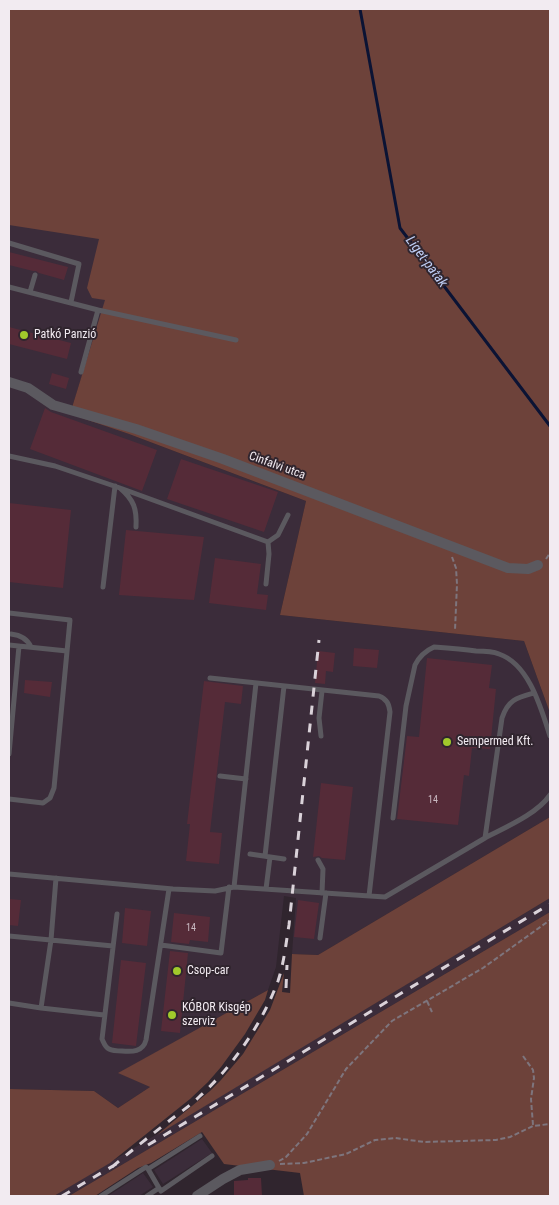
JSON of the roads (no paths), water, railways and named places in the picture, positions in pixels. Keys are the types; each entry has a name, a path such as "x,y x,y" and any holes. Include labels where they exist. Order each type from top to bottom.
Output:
{"street":[{"name":"Cinfalvi utca","path":"9,382 28,388 53,405 136,429 223,459 508,568 528,569 538,565"},
{"path":"197,1196 223,1178 240,1170 270,1165"}],"lane":[{"path":"9,243 79,264 71,302"},
{"path":"30,292 35,275"},
{"path":"9,287 98,310 236,340"},
{"path":"81,372 98,310"},
{"path":"9,456 55,466 268,542"},
{"path":"118,487 128,494 132,502 137,517 136,527"},
{"path":"103,587 118,487"},
{"path":"268,542 278,535 288,515"},
{"path":"266,584 269,554 268,542"},
{"path":"9,613 70,620 54,788 50,798 42,803 9,799"},
{"path":"11,634 22,636 31,647"},
{"path":"9,645 67,651"},
{"path":"9,754 19,646"},
{"path":"393,818 406,706 415,665 428,649 434,647 493,652 510,659 518,667 534,693 550,736"},
{"path":"210,678 378,696 386,700 389,707 369,896"},
{"path":"161,945 221,952 246,779 256,684"},
{"path":"266,889 284,686"},
{"path":"321,736 318,718 322,691"},
{"path":"485,838 502,718 508,704 513,700 534,693"},
{"path":"220,776 246,779"},
{"path":"9,874 169,889 214,891 231,887 381,897 389,895 532,812 543,804 550,795"},
{"path":"250,854 284,858"},
{"path":"318,860 322,869 324,893 320,938"},
{"path":"42,1008 56,878"},
{"path":"116,914 102,1039 109,1050 131,1052 140,1050 145,1045 169,889"},
{"path":"9,936 113,946"},
{"path":"9,1003 104,1015"},
{"path":"101,1196 200,1136"},
{"path":"148,1169 161,1191 212,1156"},
{"path":"147,1196 159,1188"}],"waterway":[{"name":"Liget-patak","path":"360,9 400,228 550,426"}],"railway":[{"path":"112,1167 212,1085 245,1044 264,1013 278,981 289,925 319,640"},
{"path":"148,1145 550,904"},
{"path":"286,988 287,965"},
{"path":"62,1196 118,1163"}],"place":[{"name":"Patkó Panzió","path":"24,335"},
{"name":"Sempermed Kft.","path":"447,742"},
{"name":"Csop-car","path":"177,971"},
{"name":"KÓBOR Kisgép szerviz","path":"172,1015"}]}
